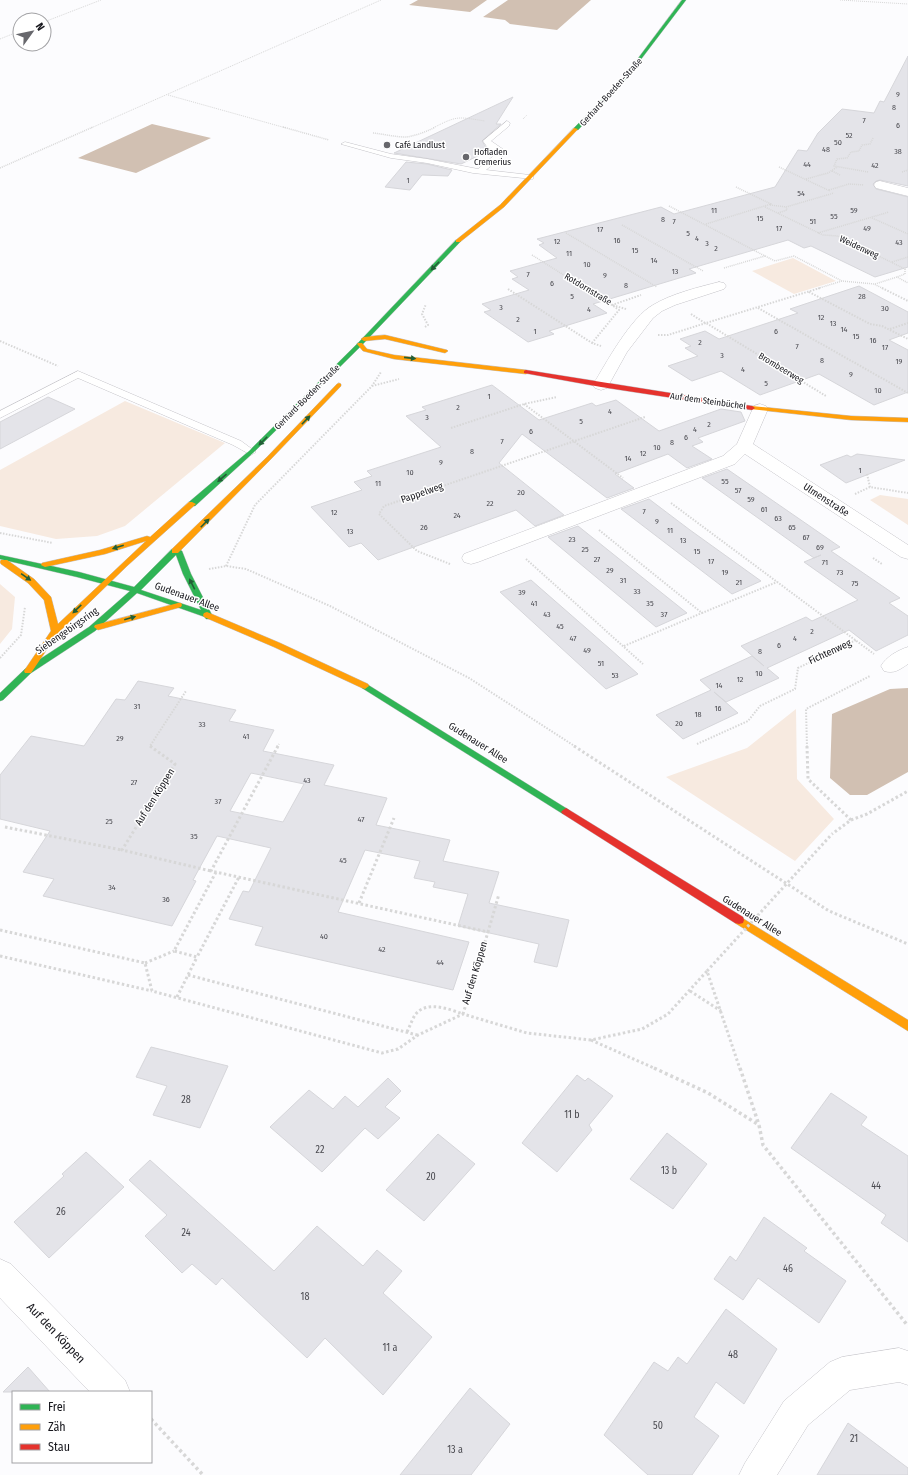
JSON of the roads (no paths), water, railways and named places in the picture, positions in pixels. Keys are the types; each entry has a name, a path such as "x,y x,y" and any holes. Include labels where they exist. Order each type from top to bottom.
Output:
{"main road":[{"name":"Gerhard-Boeden-Straße","path":"105,582 251,452 362,342 462,237 502,206 530,178 625,78 684,0"},
{"name":"Gerhard-Boeden-Straße","path":"486,231 502,206"},
{"name":"Auf dem Steinbüchel","path":"510,369 407,341 388,334 362,342 369,355 510,369 601,385 760,409 851,418 908,420"},
{"path":"369,355 388,334"},
{"name":"Gerhard-Boeden-Straße","path":"136,590 178,551 344,380"},
{"path":"42,565 102,552 155,536"},
{"path":"178,551 187,574 209,616"},
{"path":"0,558 31,581 48,599 55,630"},
{"name":"Gudenauer Allee","path":"0,558 42,565 136,590 209,616 279,645 360,683 908,1026"},
{"name":"Siebengebirgsring","path":"28,671 55,630 105,582"},
{"name":"Siebengebirgsring","path":"0,698 28,671 92,629 136,590"},
{"path":"92,629 178,605"}],"street":[{"path":"880,185 908,192"},
{"path":"601,385 620,351 648,315 657,308 670,302 719,286"},
{"path":"471,558 729,460 744,446 760,409"},
{"name":"Ulmenstraße","path":"744,446 908,553"},
{"path":"891,666 908,654"},
{"name":"Auf den Köppen","path":"0,1275 112,1391"},
{"path":"757,1475 796,1413 842,1374 899,1365 908,1368"}],"lane":[{"path":"480,171 503,152 491,146 487,141 508,125 507,123"},
{"path":"345,144 391,156 530,178"},
{"path":"0,415 78,374 237,443 251,452"}],"place":[{"name":"Café Landlust","path":"387,145"},
{"name":"Hofladen Cremerius","path":"466,157"}]}
